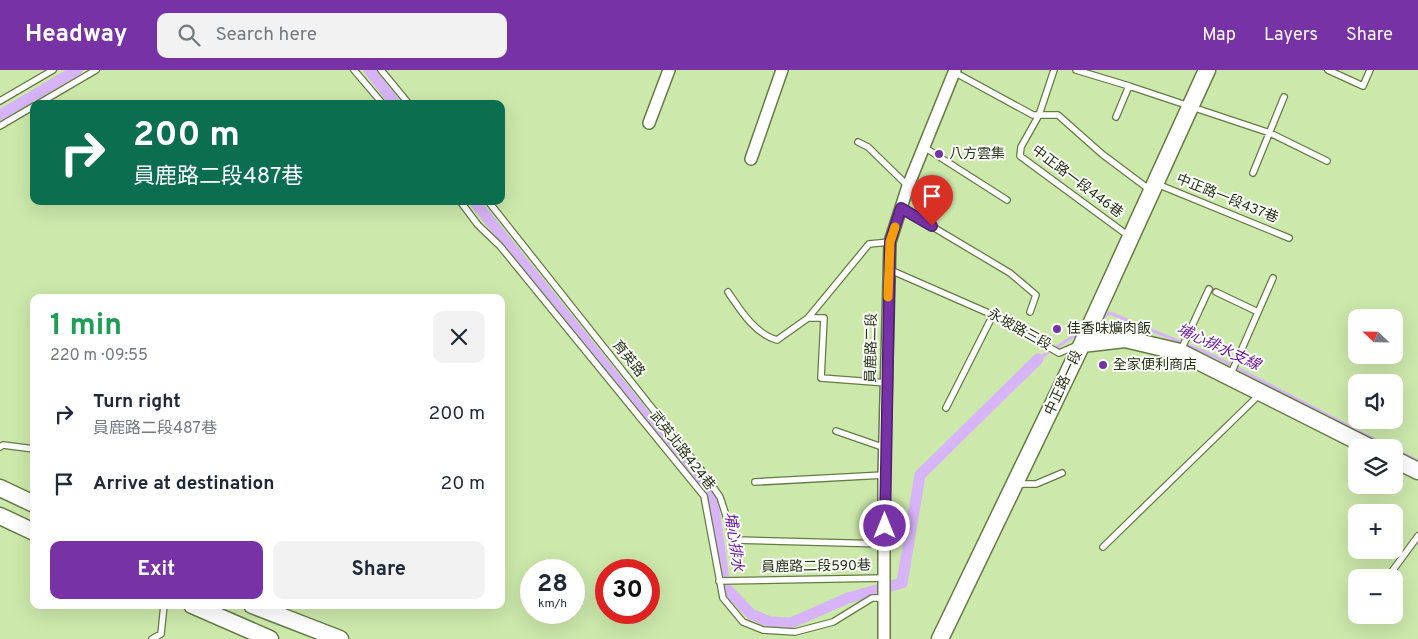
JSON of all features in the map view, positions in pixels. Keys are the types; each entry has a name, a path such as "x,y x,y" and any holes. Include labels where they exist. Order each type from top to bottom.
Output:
{"main road":[{"name":"中正路一段","path":"940,639 1082,344 1207,70"},
{"name":"永坡路三段","path":"1082,344 1125,339 1180,352 1353,439"},
{"path":"1403,464 1418,471"},
{"path":"0,488 30,502"},
{"path":"0,516 30,530"},
{"path":"201,609 270,639"},
{"path":"262,609 340,639"}],"street":[{"path":"649,123 669,70"},
{"path":"751,159 782,70"},
{"name":"員鹿路二段","path":"884,639 884,475 890,242 908,186 954,71"}],"lane":[{"path":"0,101 53,70"},
{"path":"45,100 96,70"},
{"path":"354,70 380,100"},
{"path":"381,70 406,100"},
{"path":"1040,115 1054,70"},
{"path":"1076,70 1270,133 1327,161"},
{"path":"1328,70 1363,86 1370,70"},
{"name":"中正路一段437巷","path":"954,71 1034,115 1058,115 1102,154 1153,187 1289,238"},
{"path":"1116,117 1129,86"},
{"path":"1253,173 1284,97"},
{"path":"0,126 30,108"},
{"name":"中正路一段446巷","path":"1040,115 1021,147 1020,156 1130,238"},
{"path":"858,142 868,147 908,186"},
{"path":"924,147 1007,200"},
{"name":"武英北路424巷","path":"463,205 478,225 506,253 704,496 723,598 743,622 763,630 795,632 833,622 872,598 885,598"},
{"name":"育英路","path":"491,205 702,471 720,498 734,540 885,544"},
{"path":"901,208 1010,273 1036,295 1030,312"},
{"path":"728,292 741,312 766,337 777,340 808,318 869,244 890,242"},
{"name":"永坡路三段","path":"888,269 993,315 1059,352 1082,344"},
{"path":"1230,376 1273,278"},
{"path":"1180,352 1209,289"},
{"path":"1216,292 1258,312"},
{"path":"946,408 993,315"},
{"path":"808,318 824,318 821,378 887,383"},
{"path":"1103,547 1262,392"},
{"path":"836,431 885,448"},
{"path":"0,447 3,445 30,448"},
{"path":"1016,484 1036,484 1062,473"},
{"path":"755,482 884,475"},
{"path":"1394,569 1418,536"},
{"name":"員鹿路二段590巷","path":"719,581 885,578"},
{"path":"152,639 161,634 164,609"}],"waterway":[{"name":"埔心排水","path":"0,115 77,70"},
{"name":"埔心排水","path":"369,70 393,100"},
{"name":"埔心排水","path":"477,205 713,501 725,587 751,614 770,622 791,623 848,598 902,583 920,475 1038,359"},
{"name":"埔心排水支線","path":"1102,318 1110,313 1214,356 1374,439"},
{"name":"埔心排水支線","path":"1038,359 1082,331"},
{"name":"埔心排水支線","path":"1403,454 1418,461"}],"slow traffic":[{"path":"888,297 890,242 895,227"}],"place":[{"name":"八方雲集","path":"939,154"},
{"name":"佳香味爌肉飯","path":"1057,329"},
{"name":"全家便利商店","path":"1103,365"}],"route":[{"path":"885,526 884,475 890,242 901,208 932,226"}]}
